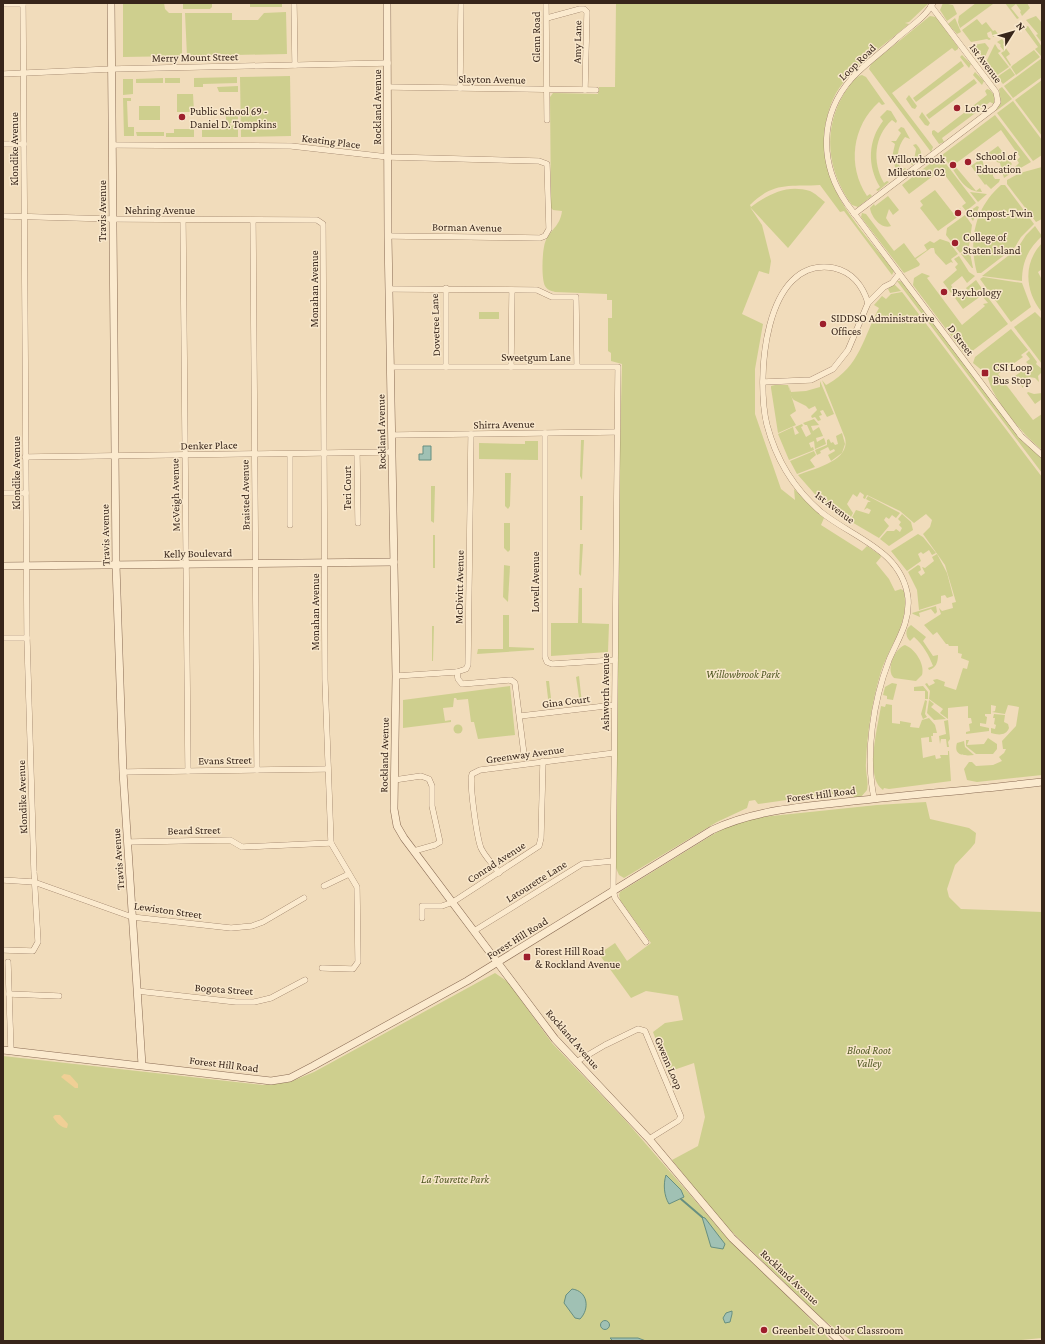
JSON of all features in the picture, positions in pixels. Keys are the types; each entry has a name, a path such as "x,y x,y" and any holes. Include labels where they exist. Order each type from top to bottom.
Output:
{"street":[{"name":"Travis Avenue","path":"111,3 116,565 123,772 142,1065"},
{"path":"294,3 295,65"},
{"name":"Rockland Avenue","path":"387,3 388,236 396,676 394,780 395,820 400,831 414,851 555,1039 650,1139 732,1238 840,1341"},
{"path":"460,88 462,3"},
{"name":"Glenn Road","path":"546,3 546,120"},
{"path":"3,4 23,4"},
{"name":"Klondike Avenue","path":"3,950 27,952 36,948 38,942 34,882 27,638 23,4"},
{"name":"1st Avenue","path":"854,214 994,108 998,102 996,92 954,37 933,4"},
{"name":"Loop Road","path":"854,214 835,185 828,164 827,128 831,112 840,94 853,76 913,25 933,4"},
{"name":"Amy Lane","path":"547,18 580,9 584,9 587,12 585,90"},
{"name":"Merry Mount Street","path":"3,74 112,69 388,63"},
{"name":"Slayton Avenue","path":"388,88 596,90"},
{"path":"3,144 24,144"},
{"name":"Keating Place","path":"113,145 291,146 388,157 539,161 546,163 549,229 545,236"},
{"name":"D Street","path":"854,214 1021,436 1042,454"},
{"name":"Nehring Avenue","path":"3,216 183,220 317,220"},
{"name":"McVeigh Avenue","path":"183,220 188,771"},
{"name":"Braisted Avenue","path":"253,220 257,770"},
{"name":"Monahan Avenue","path":"317,220 324,224 326,563 325,680 331,843 357,888 358,962 353,969 322,968"},
{"name":"Borman Avenue","path":"388,236 540,238 545,236"},
{"path":"868,303 862,287 844,272 822,267 807,271 799,276 790,284 783,295 770,323 764,351 763,382 811,380 833,369 848,350 868,303 886,283 894,279 899,274"},
{"path":"446,288 537,290 552,297 576,297 577,366"},
{"name":"Dovetree Lane","path":"389,289 446,288 446,367"},
{"path":"511,367 512,290"},
{"name":"Sweetgum Lane","path":"391,367 618,367 616,432"},
{"name":"1st Avenue","path":"763,382 764,410 771,439 779,459 790,478 800,491 820,511 884,554 897,569 906,589 908,609 907,619 904,630 890,659 879,690 871,736 870,769 874,798"},
{"name":"Shirra Avenue","path":"392,435 616,432"},
{"name":"Ashworth Avenue","path":"616,432 613,890 614,898 646,942"},
{"name":"Lovell Avenue","path":"545,433 545,657 547,662 552,664 615,660"},
{"name":"McDivitt Avenue","path":"457,672 466,669 468,665 471,434"},
{"name":"Denker Place","path":"26,457 392,452"},
{"name":"Teri Court","path":"357,453 358,523"},
{"path":"290,454 290,525"},
{"path":"3,493 26,493"},
{"name":"Kelly Boulevard","path":"3,566 394,562"},
{"path":"3,638 27,638"},
{"path":"396,676 457,672 458,678 462,684 514,681 516,686 524,754"},
{"name":"Gina Court","path":"520,716 614,705"},
{"name":"Greenway Avenue","path":"499,873 481,848 475,818 471,778 472,774 480,770 614,753"},
{"name":"Conrad Avenue","path":"453,902 535,849 540,842 543,761"},
{"name":"Evans Street","path":"123,772 328,769"},
{"path":"394,780 421,776 427,778 431,782 432,806 440,842 414,851"},
{"name":"Forest Hill Road","path":"7,1051 142,1065 271,1081 284,1079 301,1073 359,1042 499,963 613,890 712,830 730,822 762,812 874,798 1042,782"},
{"name":"Beard Street","path":"128,842 230,840 242,847 331,843"},
{"name":"Latourette Lane","path":"474,931 582,864 613,861"},
{"path":"324,886 349,874"},
{"name":"Lewiston Street","path":"3,880 34,882 132,916 231,928 252,926 273,918 304,898"},
{"path":"422,918 422,906 442,906 453,902"},
{"path":"7,1051 9,994 8,962"},
{"name":"Bogota Street","path":"137,991 236,1002 254,1002 271,998 305,980"},
{"path":"9,994 59,996"},
{"name":"Gwenn Loop","path":"576,1062 605,1044 638,1029 645,1031 680,1117 678,1121 650,1139"}],"green space":[{"path":"123,3 164,3 165,9 169,13 182,13 182,56 123,57"},
{"path":"183,3 212,3 212,7 210,9 183,9"},
{"path":"282,3 282,7 250,7 250,4"},
{"name":"Willowbrook Park","path":"616,3 929,3 909,22 905,23 909,24 874,52 843,83 831,104 825,128 824,149 834,188 855,222 894,271 892,275 844,211 840,212 820,185 791,186 775,189 759,197 750,205 751,207 772,194 794,189 810,191 825,202 788,248 750,207 762,225 771,261 769,274 759,271 742,314 763,324 755,369 755,414 781,489 795,500 794,489 824,518 821,525 862,551 867,546 880,555 881,557 876,563 889,579 895,591 901,589 904,591 904,614 898,634 880,675 872,707 866,766 868,783 867,790 861,797 855,798 850,792 824,795 823,790 821,790 822,795 758,804 755,800 749,801 747,808 717,822 624,878 619,875 616,868 619,486 622,364 611,361 611,353 608,351 608,318 612,318 612,300 607,300 607,294 551,291 545,286 543,270 543,256 546,240 560,220 562,211 553,210 551,208 550,97 553,93 598,94 599,87 615,87"},
{"path":"943,3 953,5 957,14 947,21 940,10"},
{"path":"976,3 993,4 960,28 958,22 959,16"},
{"path":"1005,3 1027,3 1030,8 1022,16 1021,11 1016,4 1011,8 1019,18 1017,19"},
{"path":"286,12 287,54 187,56 185,13 232,13 232,20 258,20 264,13"},
{"path":"930,16 936,17 958,49 955,51 952,48 892,93 933,147 931,152 869,69 871,64"},
{"path":"1036,16 1042,23 1042,43 1036,35 1038,34 1026,20"},
{"path":"955,18 961,32 957,34 948,24"},
{"path":"977,19 982,25 986,22 993,31 995,30 998,34 993,37 991,31 987,33 988,37 991,39 971,42 962,30"},
{"path":"1023,23 1026,27 1028,26 1042,47 1041,56 1035,49 1038,47 1021,24"},
{"path":"1002,39 1005,43 1003,44 1010,54 1006,57 1011,65 1010,66 1001,53 1004,51 1000,46 1001,45 997,42"},
{"path":"985,43 989,48 984,59 973,45"},
{"path":"995,44 1001,51 998,53 1009,67 996,76 986,62"},
{"path":"1034,50 1040,57 1016,75 1011,67"},
{"path":"962,55 971,64 969,68 960,57"},
{"path":"1042,58 1042,77 1013,98 1004,86"},
{"path":"961,61 964,66 916,102 913,98"},
{"path":"1010,68 1015,75 1003,84 997,77"},
{"path":"975,72 984,81 982,85 973,75"},
{"path":"862,75 866,77 885,104 882,105 879,102 870,112 858,134 855,147 857,172 867,196 870,194 872,196 858,207 852,205 837,178 830,150 833,120 838,106 845,92 859,76"},
{"path":"290,76 291,136 241,137 240,77"},
{"path":"237,77 237,83 203,84 203,87 194,87 194,78"},
{"path":"163,78 163,83 136,83 136,79"},
{"path":"165,78 180,78 180,83 165,83"},
{"path":"123,79 133,79 133,94 123,95"},
{"path":"974,79 977,83 929,119 926,115"},
{"path":"1042,80 1042,136 1015,100"},
{"path":"238,86 238,92 219,92 217,87"},
{"path":"1002,87 1012,99 996,111 1001,103 999,89"},
{"path":"987,89 994,95 994,104 990,102 942,138 944,142 939,144 932,134 932,131 934,130 938,133 987,95 985,91"},
{"path":"177,94 193,94 194,112 177,112"},
{"path":"909,95 917,106 915,109 912,108 906,99"},
{"path":"123,98 131,98 131,101 127,101 128,127 134,127 134,136 124,136"},
{"path":"1013,101 1042,140 1042,155 1033,161 997,113"},
{"path":"139,106 160,106 160,120 139,120"},
{"path":"887,110 891,111 897,121 896,123 892,120 886,126 878,141 877,158 880,175 884,183 887,181 889,182 878,191 876,190 880,187 873,170 871,153 874,136 883,121 880,117"},
{"path":"922,112 930,123 928,126 925,125 919,117"},
{"path":"226,114 238,114 238,123 230,123 231,126 238,124 238,137 202,137 202,130 226,129"},
{"path":"995,115 1031,162 1017,170 1015,167 1019,163 1017,160 1020,157 1001,130 951,167 942,155"},
{"path":"901,127 904,128 910,139 905,137 902,141 898,153 898,161 901,170 905,168 907,170 896,178 894,177 897,173 892,157 895,144 891,141 896,141 901,133 898,130"},
{"path":"174,129 194,129 194,137 166,137 166,133 174,133"},
{"path":"136,132 164,132 164,136 137,136"},
{"path":"916,144 919,147 921,156 916,163 912,165 910,162 914,160 916,149 913,145"},
{"path":"998,146 1012,164 1010,166 1014,171 1004,178 1000,163 997,162 994,157 987,154"},
{"path":"940,156 976,203 966,211 962,206 966,203 941,170 909,194 902,185"},
{"path":"982,158 984,167 988,170 993,168 993,176 995,179 1000,179 999,182 991,189 986,184 985,185 971,166"},
{"path":"955,166 976,191 968,188 952,168"},
{"path":"1042,167 1042,219 1036,222 1007,184 1007,180 1020,173"},
{"path":"1001,185 1005,185 1034,224 1021,237 1015,247 981,273 977,273 973,249 976,225 985,204"},
{"path":"980,188 982,192 976,191"},
{"path":"935,190 953,213 960,208 963,213 938,231 920,208 923,205 920,201"},
{"path":"970,192 987,194 978,202"},
{"path":"888,196 899,210 893,215 889,209 886,218 891,226 888,227 884,226 875,219 870,208"},
{"path":"977,206 979,207 973,221 967,213"},
{"path":"862,213 866,214 894,251 904,243 915,258 927,250 924,245 930,241 934,243 940,239 949,242 958,254 951,259 953,263 951,262 946,265 935,253 934,248 931,248 916,259 920,264 919,266 904,273 861,217"},
{"path":"965,215 972,225 969,246 960,253 946,235 947,228"},
{"path":"1035,226 1042,236 1033,245 1027,256 1023,267 1022,281 982,276 1017,249 1026,235"},
{"path":"1042,243 1042,269 1038,272 1042,280 1041,311 1032,295 1028,278 1031,260"},
{"path":"969,248 973,268 961,254"},
{"path":"959,256 969,272 975,276 967,283 962,276 951,285 954,290 951,293 943,282 957,270 955,267 958,264 954,259"},
{"path":"922,273 930,276 927,278 962,325 985,306 983,304 988,303 983,297 986,295 1008,324 971,352 964,353 913,285 914,278"},
{"path":"983,277 1022,283 1031,307 1011,322 980,279"},
{"path":"976,280 985,293 963,309 955,298 968,291 966,288"},
{"path":"897,281 903,283 1023,442 1042,457 1042,473"},
{"path":"894,284 901,291 890,293 888,289"},
{"path":"902,292 1042,477 1042,775 977,782 967,780 964,769 969,762 972,762 976,766 993,765 1002,761 999,757 1006,749 1003,749 1002,741 1016,726 1019,707 1008,705 1005,714 992,712 995,711 996,706 991,705 991,714 985,714 987,717 986,724 980,723 980,726 989,728 989,731 966,734 966,732 970,731 969,724 972,723 971,718 968,718 968,706 948,708 948,719 940,713 943,709 929,699 930,691 925,684 927,683 929,686 935,683 933,680 937,679 945,682 944,686 956,690 963,668 967,669 969,661 961,658 962,654 958,653 958,646 949,646 937,632 933,635 924,625 941,614 939,608 942,611 953,608 952,603 956,602 945,565 923,534 930,527 932,520 926,514 914,523 900,511 867,495 865,499 863,498 864,495 860,492 857,497 853,494 847,504 853,513 849,521 820,500 798,475 829,463 842,453 845,446 845,438 822,380 826,385 828,384 839,377 854,360 879,308 874,305 882,296 886,299 891,294"},
{"path":"479,312 499,312 499,319 479,319"},
{"path":"1035,312 1042,319 1042,364 1014,327"},
{"path":"1011,329 1028,350 1021,355 1023,357 998,374 1033,420 1042,414 1042,450 1022,431 1009,415 992,390 985,372 973,363 975,357"},
{"path":"1029,351 1037,362 1036,364 1042,369 1042,372 1038,376 1039,382 1035,378 1029,377 1024,381 1023,388 1014,377 1029,365 1026,362 1030,359 1026,354"},
{"path":"820,381 834,414 827,417 823,410 820,411 822,415 819,416 821,420 818,421 815,417 812,418 811,416 817,410 815,406 809,409 794,400 791,396 789,386 791,392 806,391 820,387"},
{"path":"788,385 796,411 790,415 796,425 778,433 771,388 771,386"},
{"path":"1027,393 1034,394 1042,393 1042,399 1035,404"},
{"path":"814,419 819,425 811,426 813,431 819,427 823,436 816,438 817,442 824,438 826,444 815,449 814,441 809,443 811,448 813,447 814,450 789,460 778,434 793,427 795,435 799,433 795,427 802,424 803,426 801,427 806,437 811,434 807,425 803,423"},
{"path":"842,433 845,444 842,453 831,461 828,455 835,451 834,449 830,451 828,447 820,451 821,453 817,455 815,450 827,445 827,440 829,439 831,443 833,442 835,445 838,444 836,436"},
{"path":"581,440 584,440 582,480 580,476"},
{"path":"525,441 538,441 538,460 479,459 479,443 525,444"},
{"path":"814,451 816,455 810,460 815,467 797,474 790,461"},
{"path":"505,473 511,473 510,506 508,509 505,506"},
{"path":"431,486 435,486 434,523 431,521"},
{"path":"580,496 583,496 582,530 580,530"},
{"path":"868,496 900,513 896,518 892,515 889,519 886,517 884,520 889,526 879,538 850,521 856,510 869,514 871,510 867,508 864,510 868,502 871,502 866,499"},
{"path":"902,514 911,522 913,530 889,546 880,539 887,531 894,531 896,529 900,532 902,528 899,525 901,522 898,519"},
{"path":"504,523 510,523 510,550 508,552 504,548"},
{"path":"918,534 923,537 936,553 932,555 929,550 923,554 921,552 918,554 921,561 907,571 891,551"},
{"path":"433,535 435,535 435,568 433,568"},
{"path":"580,544 583,544 581,576 579,574"},
{"path":"937,554 947,573 953,596 947,598 945,595 941,596 941,603 919,610 917,590 908,572 918,565 920,566 921,570 918,572 921,576 925,573 922,567 925,568 934,561 932,557"},
{"path":"504,565 510,566 508,602 503,597"},
{"path":"579,588 582,588 582,623 609,624 608,652 551,656 551,623 578,623"},
{"path":"936,606 937,612 935,614 931,609 919,613 920,617 912,613"},
{"path":"503,615 509,615 509,647 534,648 534,650 477,654 478,649 503,649"},
{"path":"911,625 926,637 923,641 933,656 938,655 936,664 929,670 928,668 933,666 928,654 914,637 910,641 907,637 906,633"},
{"path":"432,626 434,626 433,661 432,661"},
{"path":"905,645 916,653 921,662 923,671 922,675 916,681 894,678 891,674 892,660 898,650"},
{"path":"579,676 582,704 580,704 576,677"},
{"path":"546,681 549,681 552,707 549,707"},
{"path":"892,683 897,684 893,700 887,699 887,696 883,695 885,687"},
{"path":"510,686 515,735 478,739 474,722 471,722 468,699 457,700 456,698 454,698 453,707 443,708 445,721 451,720 451,722 403,728 403,700"},
{"path":"923,686 928,692 928,699 925,699 925,691 914,691 914,687"},
{"path":"925,700 927,701 925,714 927,717 923,719 921,714"},
{"path":"929,700 934,704 931,707 946,719 934,720 927,713"},
{"path":"886,704 892,705 892,723 900,724 900,721 911,723 910,727 919,728 922,720 929,718 935,725 937,733 933,733 933,736 931,736 932,742 929,742 929,737 921,738 923,758 935,755 936,759 941,758 940,755 948,755 949,751 951,781 889,789 884,788 883,790 877,784 874,775 873,763 875,738 881,706 885,707"},
{"path":"994,714 1005,715 1004,722 1008,724 1009,728 1004,734 991,733 991,728 995,729 996,725 994,724"},
{"path":"948,720 950,739 948,742 949,747 947,747 946,739 941,739 940,744 939,736 946,734 944,721"},
{"path":"456,725 460,725 462,729 460,733 456,733 454,731 454,727"},
{"path":"988,738 997,744 997,749 993,754 976,754 966,746 966,740 969,740 967,745 984,744"},
{"path":"964,741 965,747 974,755 964,755 958,753 956,747 957,743"},
{"name":"Blood Root Valley","path":"926,802 930,819 969,828 976,833 975,843 955,865 947,889 949,897 961,909 1042,912 1042,1338 1011,1341 852,1341 821,1318 723,1223 672,1160 698,1146 705,1117 694,1063 668,1072 653,1032 665,1023 683,1020 678,996 646,991 631,998 599,954 615,943 627,961 651,943 620,900 620,892 722,829 761,817 877,805"},
{"name":"La Tourette Park","path":"495,973 508,982 552,1043 626,1121 731,1242 794,1302 831,1341 3,1341 3,1056 263,1085 290,1082 314,1072"}],"sand":[{"path":"64,1074 70,1075 78,1084 78,1088 75,1088 61,1077"},
{"path":"55,1115 60,1115 68,1124 67,1128 57,1123 53,1117"}],"shaded area":[{"path":"423,446 431,446 431,460 419,460 419,454 423,454"},
{"path":"666,1175 681,1190 684,1197 669,1204 664,1190"},
{"path":"702,1217 705,1218 725,1244 723,1249 711,1247"},
{"path":"572,1289 581,1293 586,1301 585,1310 580,1319 575,1318 564,1303 566,1295"},
{"path":"732,1311 730,1322 725,1323 723,1318 726,1313"},
{"path":"603,1321 607,1321 609,1325 607,1329 603,1329 601,1327 601,1323"},
{"path":"610,1338 638,1338 646,1341 613,1341"}],"waterway":[{"path":"681,1199 702,1217"}],"place":[{"name":"Lot 2","path":"957,108"},
{"name":"Public School 69 - Daniel D. Tompkins","path":"182,117"},
{"name":"School of Education","path":"968,162"},
{"name":"Willowbrook Milestone 02","path":"953,165"},
{"name":"Compost-Twin","path":"958,213"},
{"name":"College of Staten Island","path":"955,243"},
{"name":"Psychology","path":"944,292"},
{"name":"SIDDSO Administrative Offices","path":"823,324"},
{"name":"CSI Loop Bus Stop","path":"985,373"},
{"name":"Forest Hill Road & Rockland Avenue","path":"527,957"},
{"name":"Greenbelt Outdoor Classroom","path":"764,1330"}]}
